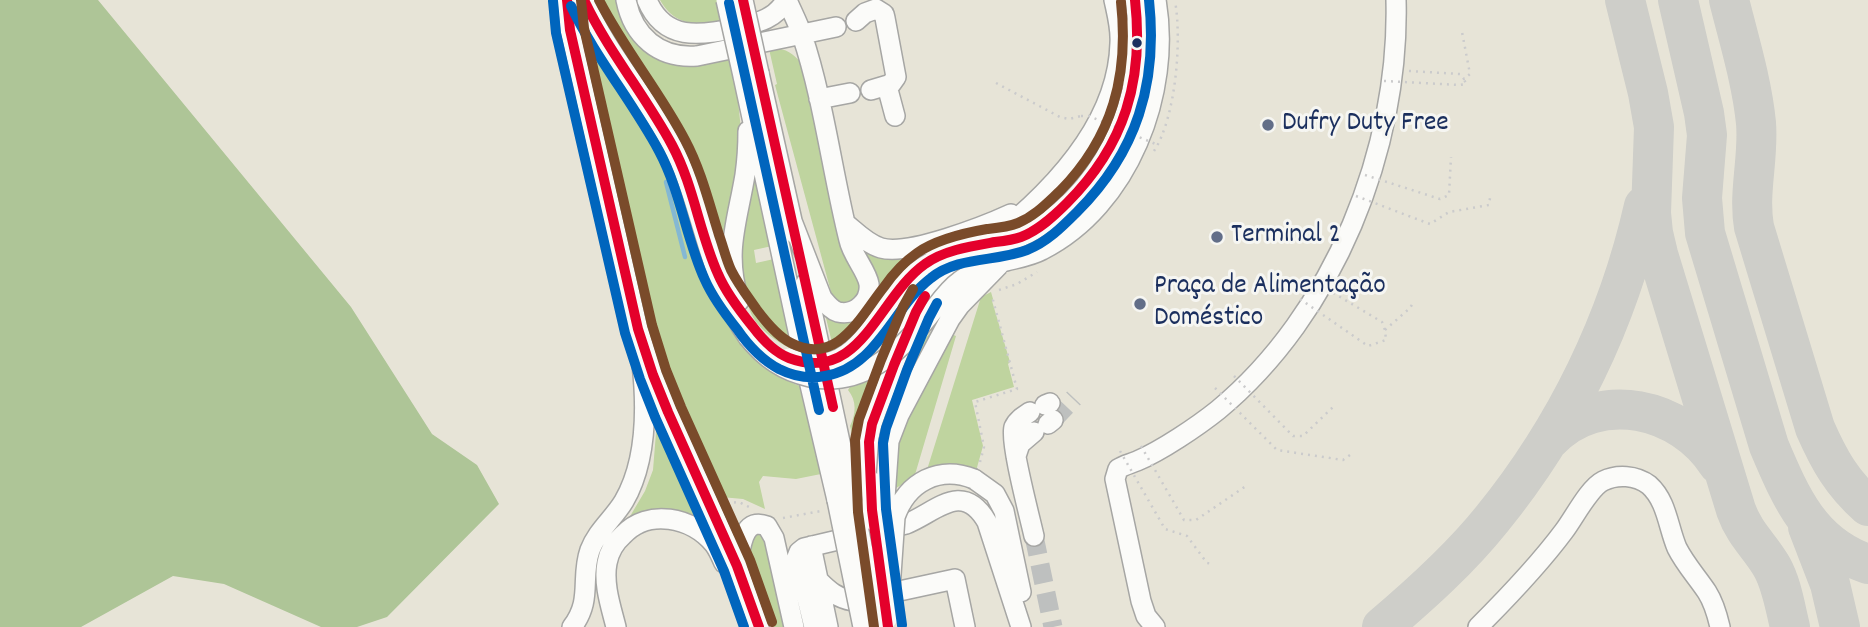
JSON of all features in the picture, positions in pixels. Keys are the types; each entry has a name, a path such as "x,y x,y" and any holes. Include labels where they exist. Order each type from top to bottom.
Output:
{"street":[{"path":"567,0 570,30 638,329 668,412 737,566 759,627"},
{"path":"584,0 674,148 717,273 735,314 767,357 786,370 821,379 846,378 874,367 912,337 959,282 967,276 1003,263"},
{"path":"626,0 632,21 644,38 660,49 678,56 697,56 836,27"},
{"path":"647,0 652,11 668,26 696,35 710,33 764,21 787,0 802,34 819,99 851,248 869,285 867,297 854,310 842,313 829,306 822,298 792,221 749,80 726,0"},
{"path":"743,0 749,80 748,132 745,174 732,245 735,287 752,334 793,360 829,363 849,354 909,276 926,264 986,243 1011,240"},
{"path":"986,243 1061,175 1092,133 1107,102 1119,59 1121,40 1114,0"},
{"path":"1137,0 1142,36 1141,58 1132,105 1141,137"},
{"path":"885,624 870,480 869,442 872,425 894,365 923,299 948,271 1052,218 1072,200 1106,157 1118,134 1135,78 1139,38 1137,0"},
{"path":"880,569 887,454 893,428 960,305 1003,263 1079,198 1104,167 1141,137 1153,100 1158,69 1160,41 1156,0"},
{"path":"1155,627 1146,616 1141,601 1115,479 1118,469 1181,436 1234,395 1278,350 1334,263 1357,212 1388,111 1395,53 1396,0"},
{"path":"865,10 880,11 885,18 896,76 895,81 879,88 895,116"},
{"path":"749,80 806,368 840,502 885,624"},
{"path":"819,99 850,93"},
{"path":"845,223 873,245 882,249 900,249 947,239 1029,205"},
{"path":"792,221 863,627"},
{"path":"717,273 743,314"},
{"path":"572,627 585,598 586,570 591,548 625,499 639,466 644,380 638,329"},
{"path":"1034,536 1013,431 1017,422 1043,416"},
{"path":"885,624 895,517 898,510 909,493 925,480 955,473 985,485 995,494 1004,511 1028,627"},
{"path":"1478,627 1535,566 1600,482 1624,477 1644,482 1663,503 1678,549 1708,593 1716,609 1720,627"},
{"path":"814,627 797,557 799,552 811,546 906,524 938,506 963,502 987,522 1021,627"},
{"path":"616,627 607,582 610,553 620,537 633,526 640,522 664,518 696,528 714,544 726,567 748,627"},
{"path":"737,566 746,530 758,524 767,526 774,538 794,627"},
{"path":"811,546 828,627"},
{"path":"819,581 842,599 853,601 956,579 965,627"}],"path":[{"path":"1462,32 1471,74 1464,79"},
{"path":"1384,81 1466,84 1460,74 1402,71"},
{"path":"996,83 1060,117 1069,119 1089,116 1163,147"},
{"path":"1089,116 1091,108"},
{"path":"1141,137 1152,154"},
{"path":"1365,175 1440,199 1449,195 1451,157"},
{"path":"1356,196 1430,224 1449,212 1489,205 1490,198"},
{"path":"978,472 984,447 975,402 1017,389 993,300 997,291 1017,284 1039,271"},
{"path":"1300,299 1368,346 1386,340 1382,322 1315,282"},
{"path":"1385,330 1410,308 1414,301"},
{"path":"1234,376 1293,436 1303,436 1333,407"},
{"path":"1214,388 1277,450 1343,460 1350,455"},
{"path":"1141,446 1184,520 1196,520 1246,486"},
{"path":"1120,451 1165,529 1187,536 1207,563 1213,564"},
{"path":"712,509 739,502 755,509"},
{"path":"773,517 783,518 840,502"}],"green space":[{"path":"0,0 98,0 351,307 432,434 477,465 499,504 387,617 357,627 321,627 224,584 173,576 81,627 0,627"},
{"path":"594,0 622,0 641,41 728,57 737,91 741,155 724,257 722,257"},
{"path":"660,0 717,0 723,22 687,22 672,15"},
{"path":"588,29 661,140 758,361 779,376 803,387 826,473 796,479 763,476 759,482 765,509 743,499 721,497 673,392 661,359 620,211 596,108 585,30"},
{"path":"769,49 787,51 801,63 861,283 862,289 854,301 840,302 831,292 775,85 777,84"},
{"path":"756,175 772,246 754,250 756,263 774,259 795,351 760,327 751,314 745,293 739,258 739,238"},
{"path":"860,247 942,248 854,337 834,351 827,316 863,314"},
{"path":"991,292 1014,387 972,400 983,446 976,471 926,473 981,297"},
{"path":"936,326 883,430 880,430 907,356"},
{"path":"951,334 956,336 914,478 896,488 897,448 902,429"},
{"path":"885,371 859,445 854,441 850,426 855,408 848,390"},
{"path":"658,408 682,463 683,484 690,501 702,504 715,534 629,518 645,491 653,470"},
{"path":"752,532 764,534 785,627 774,627 747,557"}],"waterway":[{"path":"666,182 685,257"}],"taxiway":[{"path":"1625,0 1654,127 1651,213 1658,254 1736,510 1775,574 1790,627"},
{"path":"1678,0 1707,135 1702,198 1705,233 1769,446 1795,501 1817,532 1848,556 1868,564"},
{"path":"1729,0 1756,123 1752,201 1754,227 1815,428 1837,470 1868,506"},
{"path":"1382,627 1426,589 1467,548 1519,484 1543,448 1586,372 1604,332 1620,291 1644,206"},
{"path":"1549,440 1569,424 1591,414 1615,410 1639,411 1662,418 1683,429 1702,445 1718,464"},
{"path":"1808,527 1830,584 1840,627"}],"tunnel":[{"path":"1053,420 1074,398"},
{"path":"1034,536 1053,627"}],"transit line":[{"path":"567,0 570,30 638,329 668,412 737,566 759,627"},
{"path":"581,0 584,28 652,325 666,370 750,560 772,622"},
{"path":"584,0 680,161 711,258 729,295 773,349 789,358 814,363 834,359 851,349 866,334 894,296 925,264 958,249 1012,240 1028,234 1057,213 1087,181 1116,134 1133,84 1137,29 1135,0"},
{"path":"599,0 691,151 731,270 760,315 776,333 807,349 822,349 846,335 895,273 925,248 960,235 1018,223 1035,213 1060,191 1093,149 1113,104 1122,55 1121,2"},
{"path":"743,0 833,407"},
{"path":"571,6 667,167 698,264 720,306 746,341 767,361 790,373 813,377 843,371 858,361 931,278 953,266 1015,254 1034,247 1060,229 1098,189 1129,140 1139,115 1150,60 1149,0"},
{"path":"553,1 556,33 625,333 655,417 724,571 744,627"},
{"path":"729,3 819,410"},
{"path":"874,627 858,512 855,440 859,419 881,360 913,289"},
{"path":"888,627 872,510 869,442 872,424 894,365 925,296"},
{"path":"902,625 886,509 883,443 907,370 937,303"}],"place":[{"name":"Dufry Duty Free","path":"1268,125"},
{"name":"Terminal 2","path":"1217,237"},
{"name":"Praça de Alimentação Doméstico","path":"1140,304"}]}
